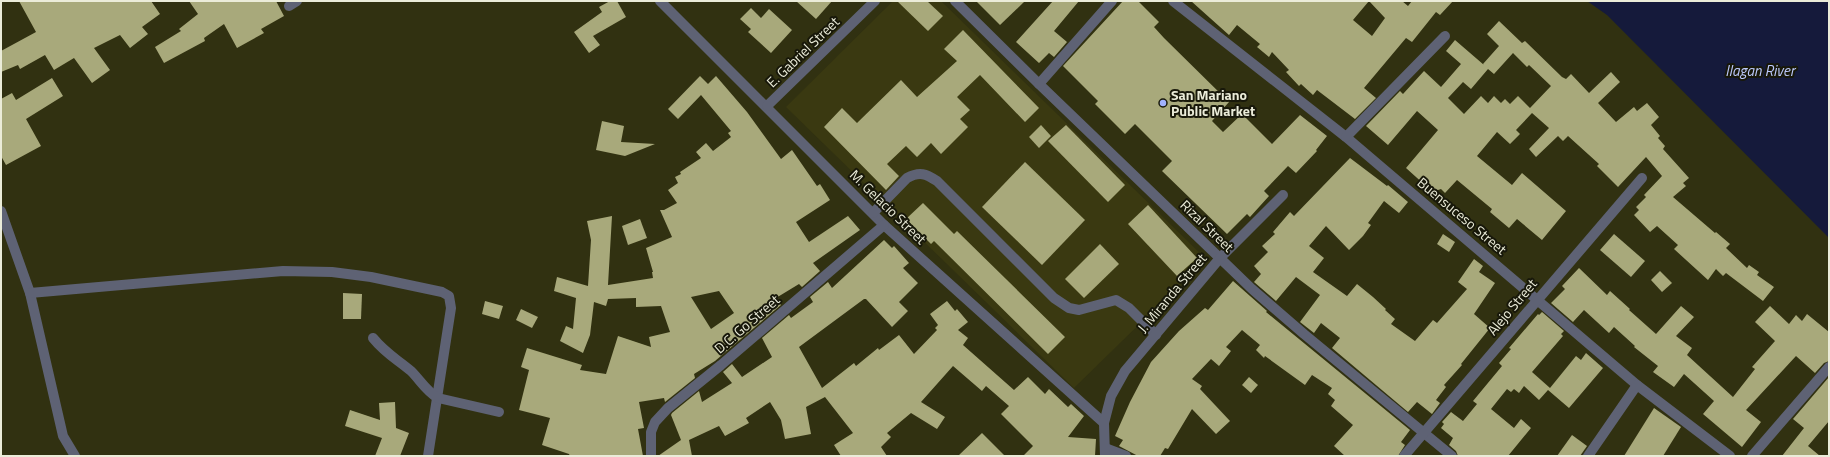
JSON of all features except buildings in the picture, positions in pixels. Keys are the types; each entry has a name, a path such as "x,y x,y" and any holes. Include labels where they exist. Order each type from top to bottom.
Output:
{"street":[{"name":"M. Gelacio Street","path":"660,1 767,106 884,225 1104,424"},
{"name":"E. Gabriel Street","path":"767,106 875,1"},
{"name":"Rizal Street","path":"955,1 1039,84 1252,288 1304,334 1452,456"},
{"path":"1039,84 1112,1"},
{"name":"Buensuceso Street","path":"1173,1 1346,137 1637,385 1730,456"},
{"path":"1346,137 1445,36"},
{"path":"872,213 907,178 914,174 925,173 938,180 1054,298 1069,308 1079,310 1116,300 1129,308 1156,334"},
{"name":"Alejo Street","path":"1404,456 1642,178"},
{"name":"J. Miranda Street","path":"1105,452 1104,424 1111,396 1125,371 1220,258 1283,194"},
{"path":"1,211 30,293 63,436 75,456"},
{"name":"D.C. Go Street","path":"651,456 651,432 655,422 661,416 884,225"},
{"path":"30,293 283,271 332,272 371,277 442,292 449,296 452,308 428,456"},
{"path":"373,338 382,350 409,370 429,393 438,398 499,412"},
{"path":"1752,456 1829,367"},
{"path":"1588,456 1637,385"},
{"path":"1105,452 1126,456"}],"shaded area":[{"path":"893,1 941,1 1206,259 1074,388 786,107"}],"water":[{"name":"Ilagan River","path":"1587,1 1829,1 1829,238 1607,15"}],"place":[{"name":"San Mariano Public Market","path":"1163,103"}]}
